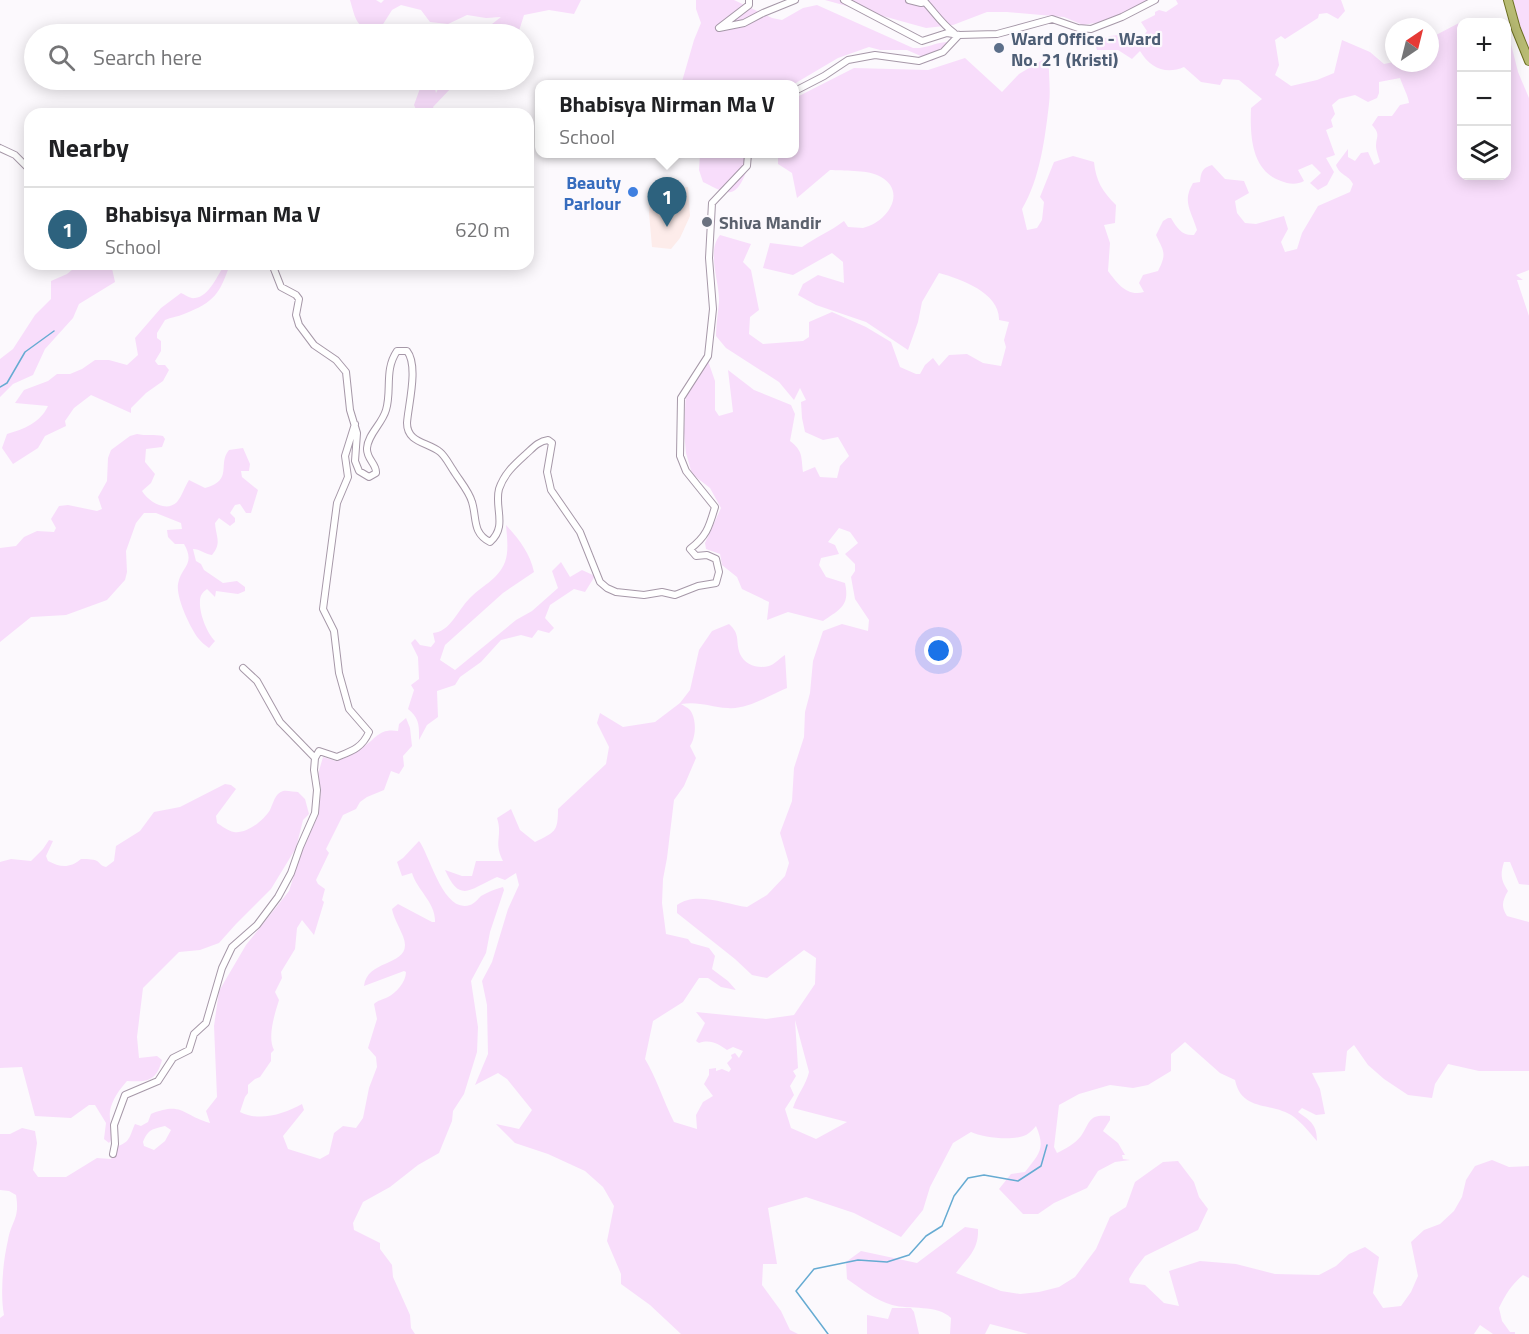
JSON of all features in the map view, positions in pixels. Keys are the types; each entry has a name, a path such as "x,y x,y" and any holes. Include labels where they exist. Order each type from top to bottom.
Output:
{"main road":[{"path":"1508,0 1516,29 1529,60"}],"street":[{"path":"749,0 748,5 719,28 744,23 795,0"},
{"path":"844,0 922,41 947,33 998,34 1052,19 1078,28 1091,29 1122,17 1155,0"},
{"path":"909,0 925,2 937,14 943,25 957,34"},
{"path":"799,89 848,60 875,55 919,61 943,52 957,34"},
{"path":"0,148 15,155 24,164"},
{"path":"275,270 282,287 299,299 296,318 299,325 314,345 336,360 345,372 350,410 357,433 356,466 362,474 372,477 376,473 367,454 367,445 386,409 388,379 394,357 399,350 407,351 410,358 413,388 408,418 409,431 416,440 442,454 470,498 477,530 485,539 490,542 497,536 500,529 499,490 509,469 537,444 548,440 552,443 547,472 551,490 580,532 600,582 616,592 644,595 662,592 675,595 698,586 716,583 719,572 716,559 707,555 696,556 690,549 703,539 715,507 686,471 680,456 681,398 708,356 713,309 709,258 712,203 747,166 748,158"},
{"path":"113,1154 116,1144 114,1125 125,1095 158,1081 173,1058 189,1050 194,1034 206,1023 222,968 232,947 258,925 291,873 315,813 317,790 314,770 315,758 319,751 337,757 357,750 366,740 369,732 349,709 339,673 334,631 323,609 337,503 348,477 345,456 355,424"},
{"path":"243,668 257,681 280,722 315,758"}],"shaded area":[{"path":"350,0 376,0 381,3 384,0 581,0 574,14 549,10 524,15 521,24 492,24 501,17 486,18 467,15 448,24 430,22 421,10 401,5 392,10 383,24 359,24"},
{"path":"696,0 734,0 772,18 782,20 803,8 817,5 913,48 947,42 949,46 943,54 932,61 907,50 880,50 869,47 838,58 799,81 682,80 701,23 696,9"},
{"path":"825,0 1149,0 1107,21 1083,25 1064,17 987,12 953,25 926,28"},
{"path":"1176,0 1341,0 1345,11 1338,19 1327,13 1319,14 1318,18 1285,39 1281,36 1275,40 1279,65 1275,75 1291,86 1334,73 1342,40 1370,52 1385,64 1385,72 1439,72 1439,34 1457,24 1457,180 1511,180 1511,44 1518,72 1529,98 1529,270 1516,275 1523,280 1517,280 1529,316 1529,885 1519,884 1510,862 1504,862 1502,874 1508,891 1503,904 1505,913 1507,916 1529,922 1529,1071 1479,1071 1448,1064 1435,1084 1432,1098 1408,1095 1368,1065 1354,1045 1347,1051 1345,1071 1312,1073 1320,1089 1325,1114 1316,1115 1302,1108 1298,1112 1312,1124 1316,1131 1317,1141 1294,1117 1251,1102 1244,1097 1235,1080 1220,1073 1185,1042 1171,1054 1171,1071 1148,1085 1133,1088 1110,1085 1079,1094 1059,1105 1054,1147 1057,1153 1079,1139 1094,1117 1110,1116 1103,1131 1118,1143 1125,1155 1122,1155 1123,1159 1130,1160 1115,1162 1098,1171 1087,1188 1054,1203 1038,1214 1023,1214 999,1189 1011,1174 1025,1172 1040,1151 1036,1126 1024,1136 1009,1138 971,1132 953,1143 930,1187 923,1210 901,1237 854,1213 806,1197 768,1208 777,1264 763,1264 762,1285 781,1311 790,1330 798,1334 681,1334 650,1305 621,1284 621,1274 607,1241 614,1206 603,1187 585,1171 548,1154 515,1143 496,1124 519,1129 532,1110 507,1079 498,1073 475,1085 488,1054 487,1005 482,981 492,962 508,909 519,885 516,873 505,880 497,877 473,889 461,890 450,881 445,870 462,876 472,876 476,861 503,861 498,844 497,818 511,809 520,830 535,842 551,833 556,827 558,809 606,764 609,747 597,723 600,713 623,727 655,722 680,703 690,690 699,650 712,631 729,624 736,635 740,654 752,665 769,666 785,655 787,688 743,707 681,704 690,710 694,718 694,733 690,746 696,758 684,786 674,800 663,879 662,903 666,934 688,939 691,943 709,948 715,956 712,969 736,990 721,987 708,978 699,978 683,1002 653,1021 645,1059 674,1122 697,1129 696,1115 703,1102 713,1096 704,1084 709,1075 709,1069 716,1068 716,1071 722,1069 729,1072 731,1069 727,1063 732,1058 731,1055 735,1053 739,1058 743,1051 733,1047 727,1050 714,1043 696,1041 705,1023 696,1012 766,1019 794,1015 815,984 816,958 804,950 767,978 752,975 677,913 677,905 684,901 702,899 747,907 767,895 785,876 789,863 780,833 792,801 794,768 804,737 805,712 810,693 813,661 823,631 842,624 868,631 869,620 855,599 851,577 855,571 855,564 845,554 858,543 850,532 839,528 828,542 835,545 839,554 821,558 819,565 826,577 845,583 846,591 845,602 842,606 823,621 788,612 767,620 769,602 742,589 737,577 722,565 720,554 706,549 705,543 721,508 710,488 692,474 686,453 684,432 686,391 707,358 715,381 715,410 719,416 733,412 728,370 754,390 791,405 795,414 790,441 799,451 803,472 815,467 820,477 837,478 840,466 849,456 838,437 823,440 805,432 801,402 806,400 800,388 794,400 779,382 726,348 716,336 719,294 714,258 716,242 720,235 751,244 743,262 751,270 759,310 750,317 749,334 763,344 803,341 809,337 809,322 832,312 866,327 891,342 900,367 916,374 920,374 933,358 939,366 949,355 967,354 983,363 1001,366 1009,322 999,320 998,310 993,302 968,283 939,273 922,302 908,350 866,322 816,305 798,295 803,284 818,275 844,283 843,262 832,253 793,275 763,268 770,243 802,247 844,221 848,227 863,228 881,219 892,204 892,188 887,181 873,173 861,171 830,170 797,198 792,173 778,164 778,158 799,158 799,96 854,68 928,70 965,58 1002,92 1019,74 1049,56 1050,98 1043,144 1033,185 1022,209 1027,230 1037,228 1042,220 1044,202 1040,197 1054,162 1073,156 1094,162 1100,185 1116,205 1115,223 1104,225 1110,243 1108,271 1128,291 1144,292 1139,283 1143,275 1158,271 1163,260 1163,249 1156,235 1163,221 1171,218 1186,234 1194,235 1197,230 1188,196 1193,183 1200,182 1203,171 1212,165 1225,179 1244,181 1249,193 1235,201 1237,213 1245,223 1256,224 1284,216 1288,229 1281,242 1285,252 1297,249 1302,233 1318,206 1350,192 1353,184 1336,165 1348,149 1348,157 1355,161 1361,153 1368,152 1374,165 1380,162 1376,148 1377,133 1372,125 1378,116 1392,116 1400,105 1409,103 1400,78 1379,82 1377,98 1368,102 1355,95 1339,99 1332,105 1335,114 1331,120 1333,127 1326,130 1335,155 1326,158 1334,172 1327,185 1318,190 1310,183 1321,173 1312,164 1298,170 1304,181 1295,184 1284,182 1271,176 1258,161 1252,140 1251,108 1262,99 1239,80 1223,79 1220,85 1201,82 1184,67 1165,70 1154,66 1140,51 1132,59 1118,50 1097,50 1095,43 1110,36 1127,34 1134,42 1141,39 1147,31 1141,22 1155,15 1155,12 1159,10 1166,12 1178,4","holes":["795,1020 809,1072 793,1108 847,1122 816,1139 791,1128 785,1109 794,1095 790,1086 796,1076 793,1071 798,1068"]},
{"path":"1513,0 1529,0 1529,50 1523,39"},
{"path":"419,90 435,90 436,93 438,90 449,90 433,108 415,108 414,105"},
{"path":"700,158 749,158 742,181 731,192 721,191 703,182 699,170"},
{"path":"688,187 690,216 680,238 671,249 652,247 649,213 651,190"},
{"path":"72,270 112,270 115,282 79,304 73,318 45,349 33,375 13,384 0,397 0,359 13,349 35,315 51,299 51,281"},
{"path":"221,270 228,270 223,282 210,301 194,310 165,320 157,333 157,338 161,341 161,351 155,361 158,365 165,365 169,370 163,381 131,408 131,413 91,395 74,408 65,421 66,426 45,436 38,448 13,464 2,448 7,434 36,421 48,406 15,403 24,390 48,381 57,374 70,374 82,369 95,360 109,360 127,365 138,355 135,338 161,308 181,293 193,298 200,297 213,284"},
{"path":"160,435 165,439 162,447 146,449 145,462 155,474 151,483 142,491 153,502 163,506 177,502 189,480 205,488 219,481 229,450 243,448 250,464 249,471 241,471 242,477 258,490 251,513 246,513 240,504 235,505 230,513 235,518 235,522 230,526 219,518 215,523 218,543 212,555 193,549 196,561 204,570 223,583 237,581 245,587 245,591 238,594 216,591 215,597 207,589 201,595 202,617 215,641 209,648 199,639 181,604 178,584 189,557 184,544 175,544 168,537 167,530 182,529 181,523 156,513 144,513 136,523 126,551 125,580 107,600 66,615 31,617 0,642 0,548 16,546 24,537 37,531 54,532 56,528 51,519 59,506 68,505 97,511 102,509 98,497 107,481 108,458 111,450 130,436"},
{"path":"506,525 523,547 534,572 503,593 445,645 440,660 455,670 516,620 532,611 558,588 552,571 561,562 570,577 582,570 595,576 585,592 574,589 550,605 545,618 554,628 549,633 538,630 532,638 521,635 501,640 481,662 460,677 455,685 437,691 438,717 427,725 419,740 418,723 408,709 414,690 411,685 419,679 418,657 411,643 415,639 420,645 431,647 435,642 433,633 449,625 469,599 498,574 507,553"},
{"path":"406,718 410,728 412,746 403,756 404,766 399,774 391,771 384,790 367,797 356,809 343,815 326,849 329,853 316,880 325,889 322,900 324,902 314,935 302,920 297,928 295,949 281,972 282,978 275,992 279,1000 271,1032 274,1050 271,1053 271,1061 260,1077 248,1085 248,1093 240,1112 247,1115 271,1116 302,1104 304,1110 283,1136 288,1149 320,1159 329,1154 334,1133 343,1126 356,1128 363,1118 369,1088 377,1067 376,1057 368,1048 377,1019 374,1004 394,993 406,976 404,971 364,986 372,972 399,957 403,952 405,941 392,909 398,904 435,922 433,909 412,873 402,876 397,862 419,841 438,882 452,901 461,905 471,904 481,896 503,887 486,953 471,981 478,1027 477,1052 464,1094 453,1111 452,1121 439,1153 418,1165 390,1187 363,1202 353,1223 354,1230 380,1243 380,1249 392,1265 393,1277 410,1315 411,1328 415,1334 0,1334 0,1318 4,1315 2,1288 5,1258 17,1209 16,1195 0,1190 0,1134 10,1134 22,1128 35,1131 37,1143 33,1170 38,1177 66,1177 97,1158 111,1159 118,1146 128,1140 135,1124 141,1126 148,1122 151,1114 162,1110 177,1109 210,1123 206,1111 217,1097 214,1026 219,991 246,945 289,891 301,853 317,818 321,791 318,774 323,757 336,761 350,755 382,732 398,731 399,724","holes":["165,1126 171,1130 165,1141 154,1150 144,1146 143,1142 151,1130"]},
{"path":"225,784 236,789 216,816 217,823 234,832 250,829 264,818 280,792 298,792 305,799 309,814 303,820 296,848 271,889 219,943 200,950 179,952 143,988 137,1037 139,1058 157,1056 162,1060 154,1077 145,1081 127,1081 116,1095 110,1111 111,1140 109,1143 104,1139 106,1123 95,1105 89,1105 71,1118 35,1116 22,1067 0,1068 0,862 11,859 31,861 49,840 53,841 46,856 48,861 64,866 81,859 89,859 106,867 114,861 116,846 140,831 154,812 180,807"},
{"path":"1492,1160 1509,1167 1529,1166 1529,1278 1523,1275 1519,1278 1499,1308 1502,1321 1510,1332 1515,1332 1515,1334 1493,1334 1480,1325 1474,1334 1028,1334 990,1324 985,1334 950,1334 951,1318 945,1314 931,1309 886,1303 847,1279 846,1262 861,1251 917,1263 965,1227 978,1229 977,1243 956,1273 1001,1291 1020,1294 1059,1287 1075,1277 1096,1249 1110,1217 1126,1207 1135,1182 1163,1162 1178,1161 1194,1182 1199,1197 1208,1209 1198,1230 1145,1256 1129,1279 1130,1283 1145,1285 1164,1303 1179,1306 1169,1271 1200,1261 1236,1264 1275,1274 1319,1275 1336,1266 1349,1254 1365,1247 1379,1257 1373,1293 1383,1308 1401,1306 1418,1276 1411,1242 1424,1230 1440,1224 1454,1211 1462,1197 1466,1180 1475,1166"},
{"path":"892,1308 911,1308 919,1334 867,1334 867,1315 888,1319"}],"waterway":[{"path":"0,387 7,383 25,352 54,331"},
{"path":"828,1334 796,1291 814,1269 858,1260 887,1262 909,1255 926,1236 942,1226 954,1196 968,1178 984,1175 1018,1181 1041,1166 1047,1145"}],"place":[{"name":"Ward Office - Ward No. 21 (Kristi)","path":"999,48"},
{"name":"Beauty Parlour","path":"633,192"},
{"name":"Shiva Mandir","path":"707,222"},
{"name":"Bhabisya Nirman Ma V","path":"667,227"}]}
